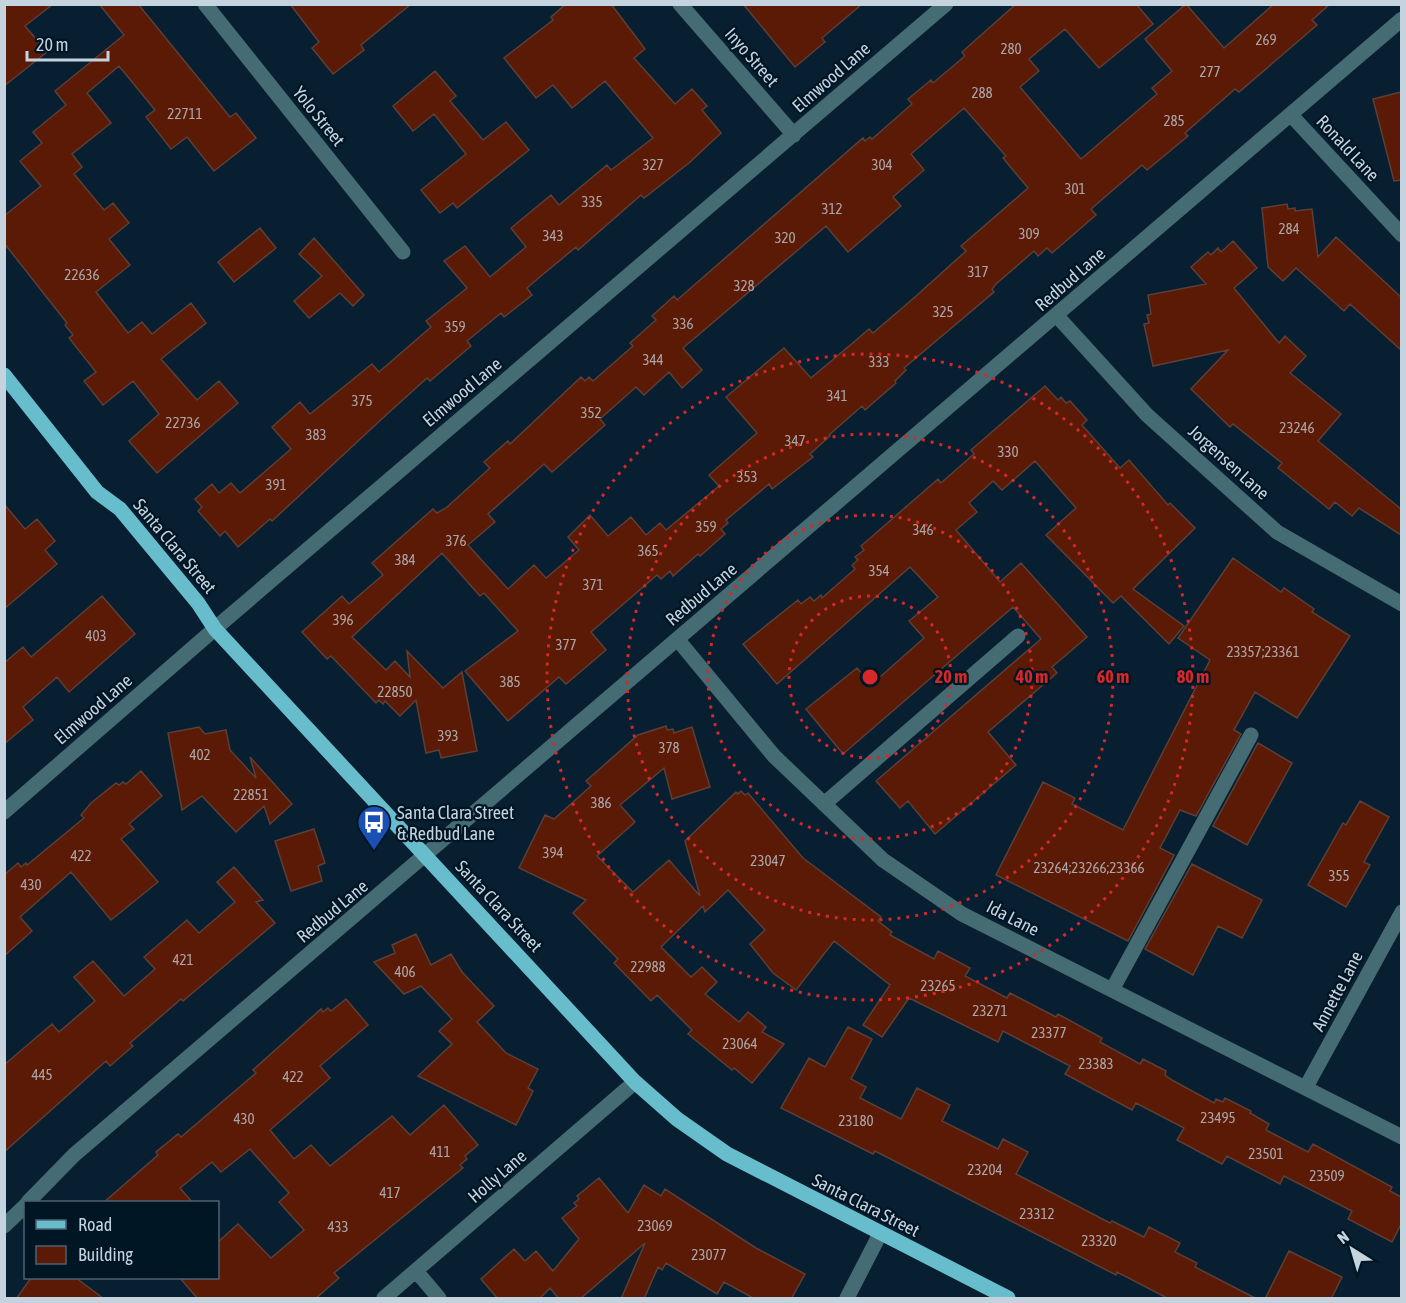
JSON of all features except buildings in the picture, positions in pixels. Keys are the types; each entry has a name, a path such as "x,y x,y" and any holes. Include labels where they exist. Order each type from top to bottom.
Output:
{"main road":[{"name":"Santa Clara Street","path":"4,375 97,492 120,509 198,603 215,629 635,1082 677,1119 727,1154 1008,1299"}],"street":[{"name":"Yolo Street","path":"205,4 403,252"},
{"name":"Inyo Street","path":"681,4 794,135"},
{"name":"Elmwood Lane","path":"4,812 946,4"},
{"name":"Redbud Lane","path":"30,1201 74,1155 1057,316 1401,19"},
{"name":"Ronald Lane","path":"1291,115 1401,235"},
{"name":"Jorgensen Lane","path":"1057,316 1147,415 1277,532 1401,604"},
{"path":"824,804 1018,636"},
{"name":"Ida Lane","path":"678,640 774,756 883,860 962,914 1401,1137"},
{"path":"1112,990 1251,735"},
{"name":"Annette Lane","path":"1306,1088 1401,912"},
{"name":"Holly Lane","path":"384,1299 635,1082"},
{"name":"Redbud Lane","path":"4,1226 24,1207"},
{"path":"847,1299 880,1234"},
{"path":"416,1271 439,1299"}],"place":[{"name":"Santa Clara Street & Redbud Lane","path":"374,851"}]}
